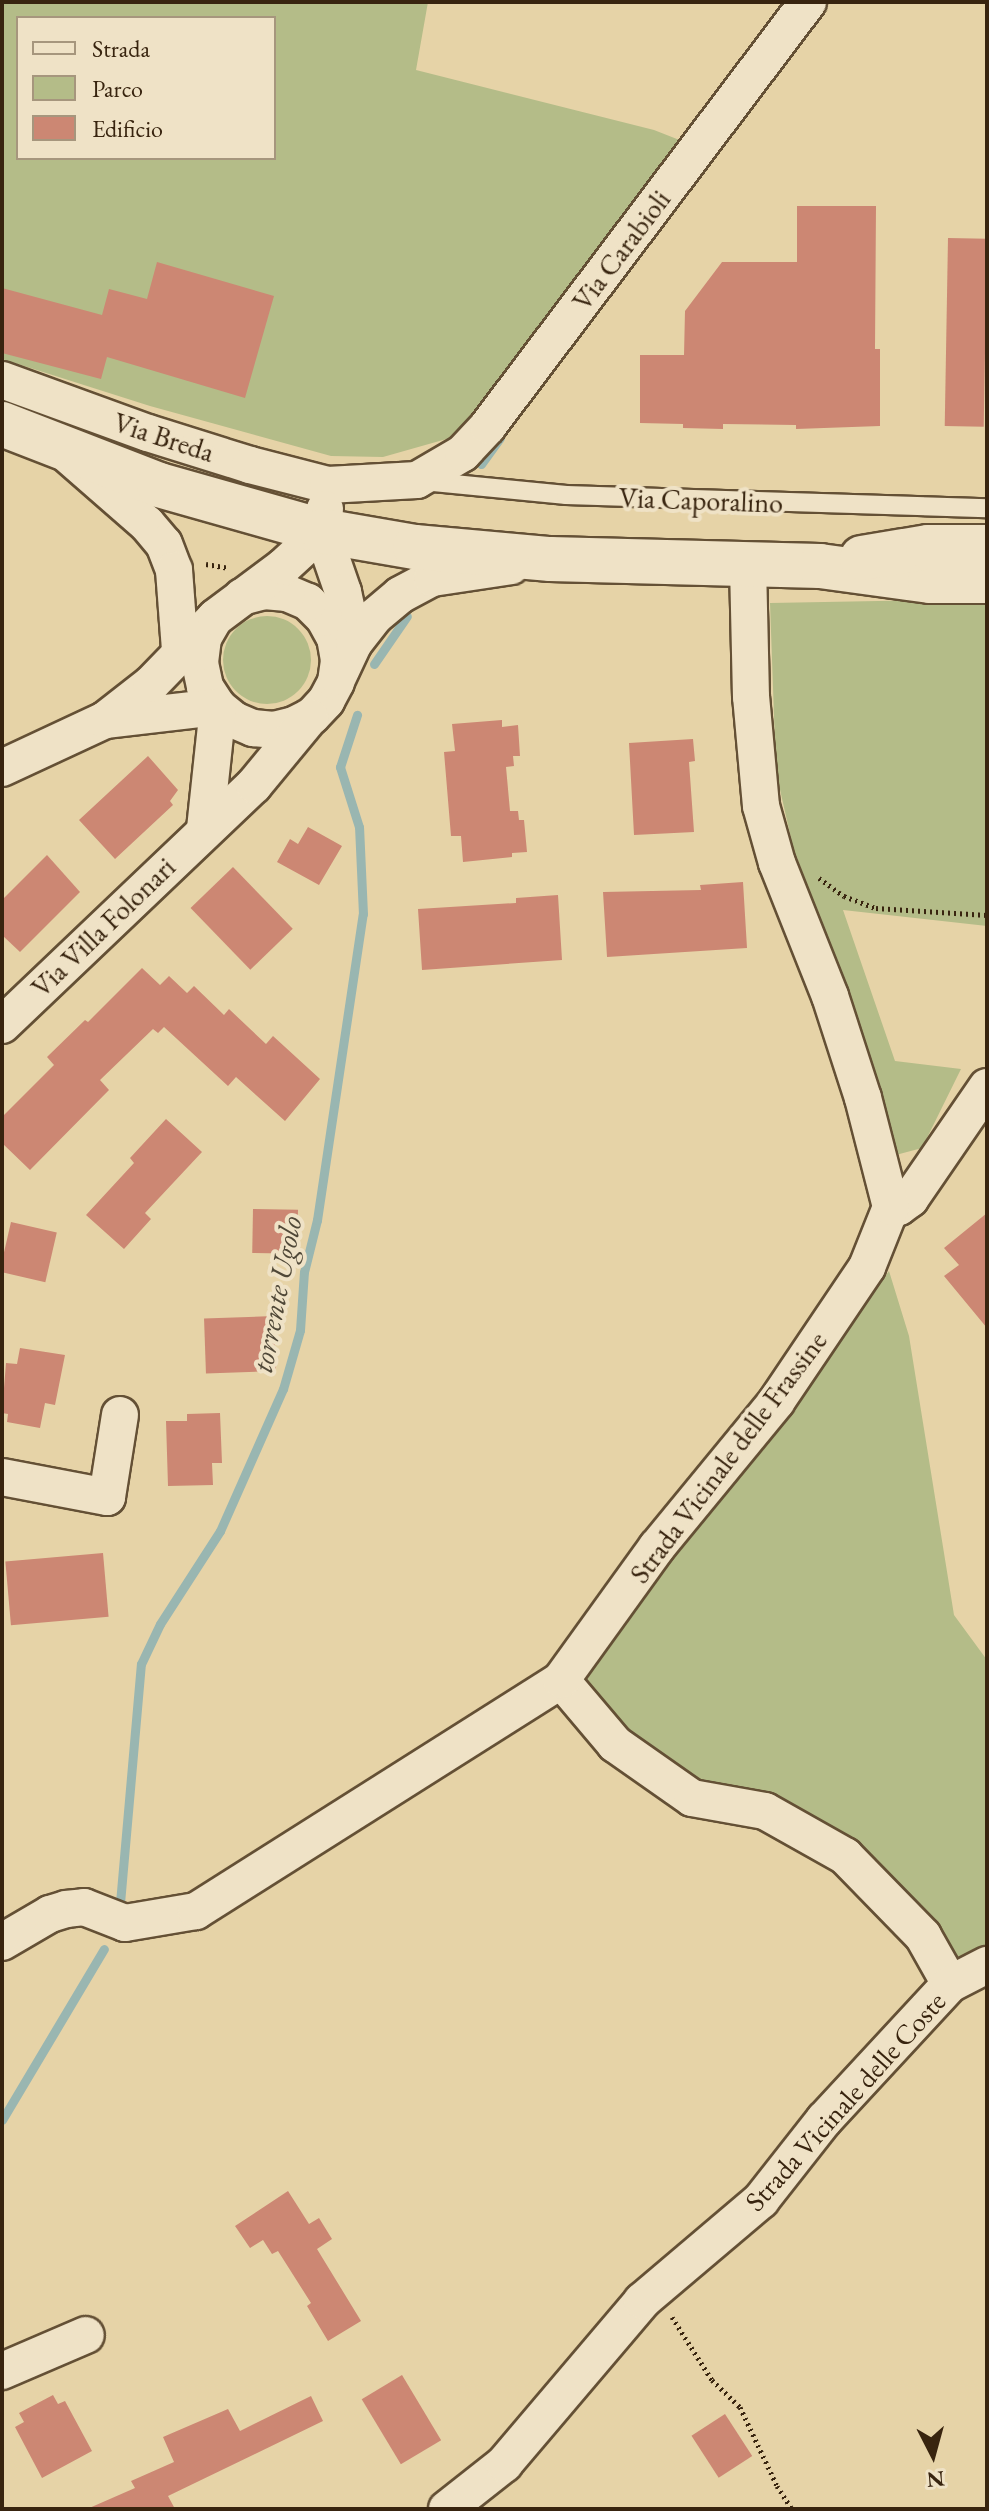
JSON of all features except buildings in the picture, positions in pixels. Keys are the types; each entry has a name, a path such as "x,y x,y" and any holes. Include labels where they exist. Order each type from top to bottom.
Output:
{"street":[{"name":"Via Carabioli","path":"417,480 463,453 488,426 808,2"},
{"name":"Via Breda","path":"2,380 162,437 328,485 417,480"},
{"name":"Via Breda","path":"2,424 62,450 159,485 322,531 415,547 550,559"},
{"path":"62,450 147,524 164,544 174,570 180,650"},
{"path":"328,485 322,531 343,592 354,643"},
{"path":"2,768 105,720 151,684 180,650 229,607 283,567 322,531"},
{"path":"820,566 928,547 987,547"},
{"path":"336,682 339,660 335,638 324,618 308,602 287,593 264,591 229,607 203,638 200,663 205,687 218,707 234,720 253,728 274,730 310,717 326,701 336,682 354,643 383,609 432,578 550,559 820,566 930,581 987,581"},
{"path":"748,564 755,744 761,806 777,863 830,996 863,1098 891,1207 899,1207 910,1199 987,1087"},
{"path":"105,720 218,707"},
{"path":"205,829 218,707"},
{"name":"Via Villa Folonari","path":"2,1025 254,785 310,717"},
{"name":"Strada Vicinale delle Frassine","path":"2,1942 50,1914 66,1909 84,1907 125,1923 196,1911 561,1680 657,1547 776,1402 867,1267 891,1207"},
{"path":"2,1477 107,1497 120,1415"},
{"name":"Strada Vicinale delle Coste","path":"447,2509 504,2464 656,2288 761,2200 824,2120 950,1984 923,1936 845,1856 765,1811 692,1798 615,1744 561,1680"},
{"path":"950,1984 987,1965"},
{"path":"2,2371 86,2335"}],"lane":[{"name":"Via Caporalino","path":"417,480 566,495 987,508"}],"path":[{"path":"777,863 817,877 844,896 876,908 987,915"},
{"path":"656,2288 712,2380 740,2407 777,2486 792,2509"}],"green space":[{"path":"2,2 428,2 416,70 654,130 682,141 481,413 450,438 383,457 331,456 150,406 2,359"},
{"path":"987,599 987,926 843,910 895,1061 961,1069 922,1148 892,1156 872,1062 793,847 776,772 770,603"},
{"path":"267,616 292,623 304,635 311,660 304,685 292,697 267,704 242,697 230,685 223,660 230,635 242,623"},
{"path":"889,1271 909,1336 954,1615 987,1660 987,1956 958,1972 931,1926 693,1787 623,1736 576,1679 784,1415"}],"waterway":[{"path":"481,464 500,438"},
{"path":"374,664 407,616"},
{"name":"torrente Ugolo","path":"120,1903 141,1664 160,1624 220,1531 283,1389 300,1330 304,1272 317,1220 363,914 359,827 340,767 357,715"},
{"path":"2,2120 104,1949"}]}
